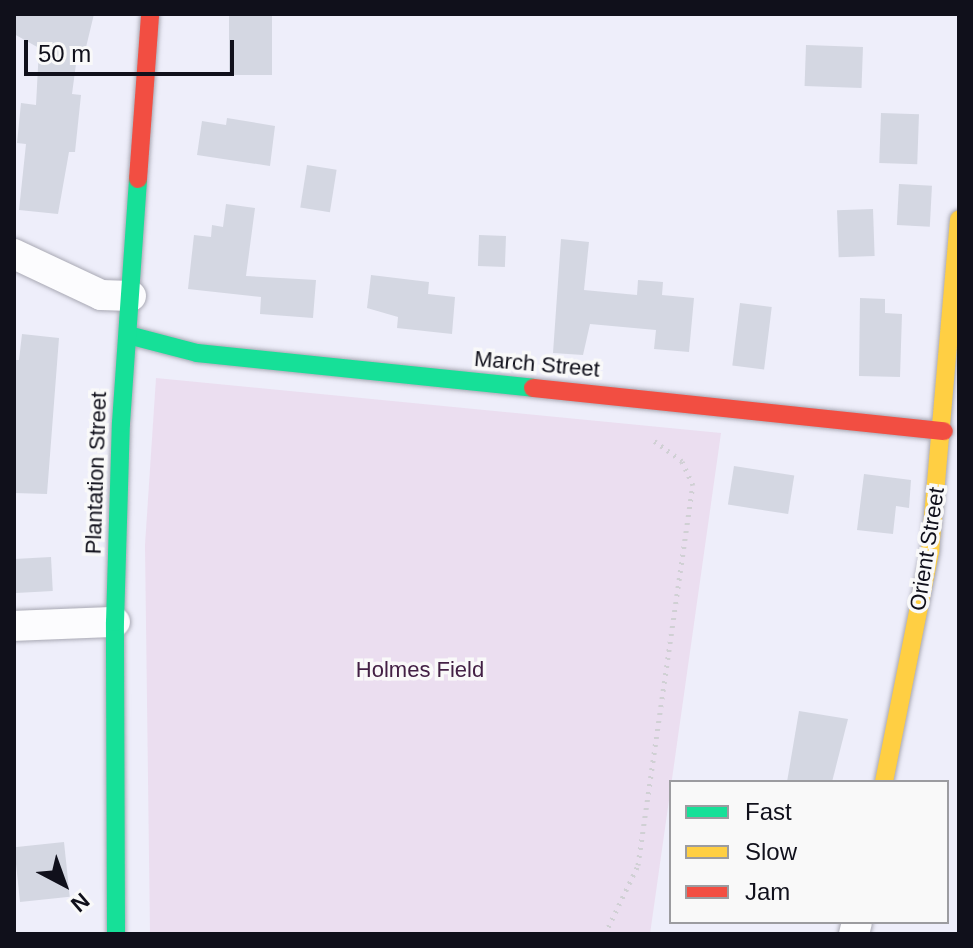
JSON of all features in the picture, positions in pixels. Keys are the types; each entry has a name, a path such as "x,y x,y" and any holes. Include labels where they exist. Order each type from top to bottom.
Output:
{"street":[{"name":"Plantation Street","path":"116,934 115,622 128,335 150,14"},
{"name":"Orient Street","path":"884,780 930,551 955,351 959,219"},
{"path":"14,254 101,295 131,296"},
{"name":"March Street","path":"128,335 197,353 944,431"},
{"path":"14,626 115,622"}],"path":[{"path":"605,934 638,865 693,485 682,461 652,439"}],"green space":[{"name":"Holmes Field","path":"156,378 721,433 672,780 669,780 669,800 650,934 150,934 145,545"}],"building":[{"path":"14,14 94,14 82,64 76,64 72,94 81,95 75,152 69,152 58,214 19,210 26,144 17,143 21,103 36,105 39,48 14,34"},
{"path":"229,14 272,14 272,75 229,75"},
{"path":"806,45 863,47 862,88 805,86"},
{"path":"881,113 919,114 917,164 879,163"},
{"path":"227,118 275,126 270,166 197,155 202,121 226,125"},
{"path":"307,165 337,170 330,212 300,207"},
{"path":"899,184 932,186 930,227 897,225"},
{"path":"226,204 255,208 246,276 316,280 313,318 260,314 261,297 188,289 194,235 211,237 212,225 223,227"},
{"path":"873,209 875,256 839,257 837,210"},
{"path":"479,235 506,236 505,267 478,266"},
{"path":"561,239 589,242 584,290 637,295 638,280 663,282 662,295 694,298 689,352 654,349 656,330 590,324 583,355 553,353"},
{"path":"371,275 429,282 428,294 455,297 452,334 397,328 398,317 367,308"},
{"path":"860,298 885,299 885,313 902,314 900,377 859,376"},
{"path":"740,303 772,307 764,369 732,366"},
{"path":"22,334 59,338 47,494 14,493 14,360 19,360"},
{"path":"734,466 794,476 788,514 728,505"},
{"path":"864,474 911,480 909,508 896,506 893,534 857,530"},
{"path":"51,557 53,591 16,593 14,559"},
{"path":"799,711 848,719 833,780 787,780"},
{"path":"64,842 70,897 20,902 14,847"}],"traffic: fast":[{"path":"116,934 115,622 121,423 138,179"},
{"path":"128,335 197,353 533,388"}],"traffic: slow":[{"path":"884,780 930,551 959,219"}],"traffic: jam":[{"path":"138,179 150,14"},
{"path":"533,388 944,431"}]}
